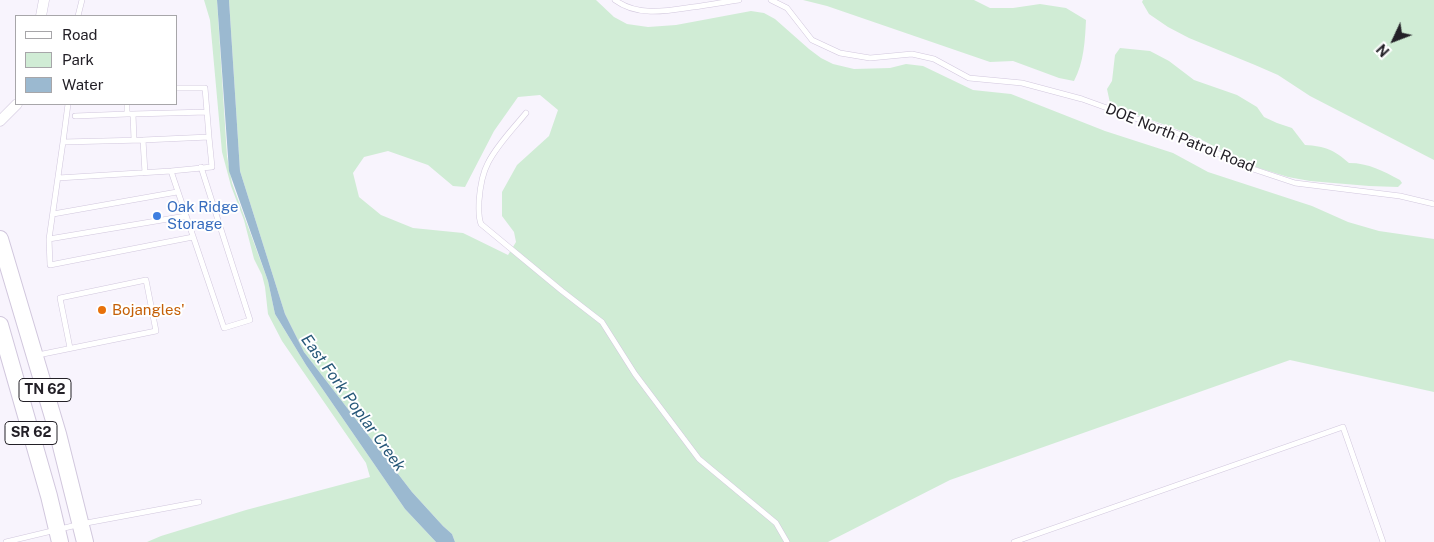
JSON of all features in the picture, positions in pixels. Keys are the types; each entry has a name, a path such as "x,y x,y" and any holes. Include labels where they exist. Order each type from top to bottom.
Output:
{"highway":[{"name":"TN 62","path":"0,239 58,434 85,542"},
{"name":"SR 62","path":"0,325 49,496 58,536"}],"street":[{"path":"42,15 44,0"},
{"path":"0,121 16,105"}],"lane":[{"path":"78,15 82,0"},
{"path":"615,0 622,6 638,10 661,12 739,0"},
{"name":"DOE North Patrol Road","path":"771,0 787,8 812,40 840,53 870,58 912,54 934,59 969,78 1022,82 1082,98 1179,134 1241,165 1295,183 1400,196 1434,204"},
{"path":"58,178 212,167 205,88 178,88"},
{"path":"68,105 49,239 50,265 193,236"},
{"path":"127,105 134,140"},
{"path":"75,116 207,112"},
{"path":"526,113 495,151 487,164 479,199 478,218 481,224 562,292 602,322 635,374 699,459 776,523 787,542"},
{"path":"63,142 209,137"},
{"path":"143,140 145,172"},
{"path":"171,171 224,328 250,320 201,167"},
{"path":"53,214 177,192"},
{"path":"49,239 186,216"},
{"path":"35,356 156,331 146,280 60,298 70,348"},
{"path":"1014,542 1343,426 1383,542"},
{"path":"6,542 58,536 81,524 199,502"}],"green space":[{"path":"204,0 217,0 227,156 232,183 268,281 275,314 306,365 405,509 436,542 147,542 246,510 370,477 366,463 282,341 268,314 262,275 254,259 244,220 231,186 222,152 210,20"},
{"path":"229,0 596,0 614,17 627,24 648,27 676,25 751,11 764,13 775,19 821,58 833,64 854,69 890,68 906,64 923,66 973,90 1011,94 1105,131 1173,153 1208,172 1312,206 1348,222 1379,231 1434,239 1434,392 1290,360 950,480 828,542 455,542 452,534 412,492 304,352 285,314 240,171","holes":["540,95 558,110 549,136 517,165 502,192 502,216 514,232 516,242 508,255 463,233 413,228 381,215 359,197 353,173 364,157 388,151 428,165 453,186 465,187 494,131 518,97"]},
{"path":"803,0 974,0 990,8 1013,8 1040,4 1066,8 1086,20 1082,59 1074,81 1059,78 1013,61 990,62 827,6"},
{"path":"1143,0 1434,0 1434,160 1310,96 1278,75 1189,38 1168,27 1149,14 1142,2"},
{"path":"1120,48 1150,51 1169,61 1194,80 1237,95 1257,107 1264,117 1292,128 1305,145 1318,146 1329,150 1349,163 1363,164 1376,168 1400,180 1402,183 1398,187 1369,186 1310,181 1288,177 1249,165 1204,141 1120,109 1110,103 1107,89 1112,81 1115,55"}],"water":[{"name":"East Fork Poplar Creek","path":"217,0 229,0 240,171 285,314 304,352 412,492 452,534 455,542 436,542 405,509 306,365 275,314 268,281 229,171"}],"place":[{"name":"Oak Ridge Storage","path":"157,216"},
{"name":"Bojangles'","path":"102,310"}]}
